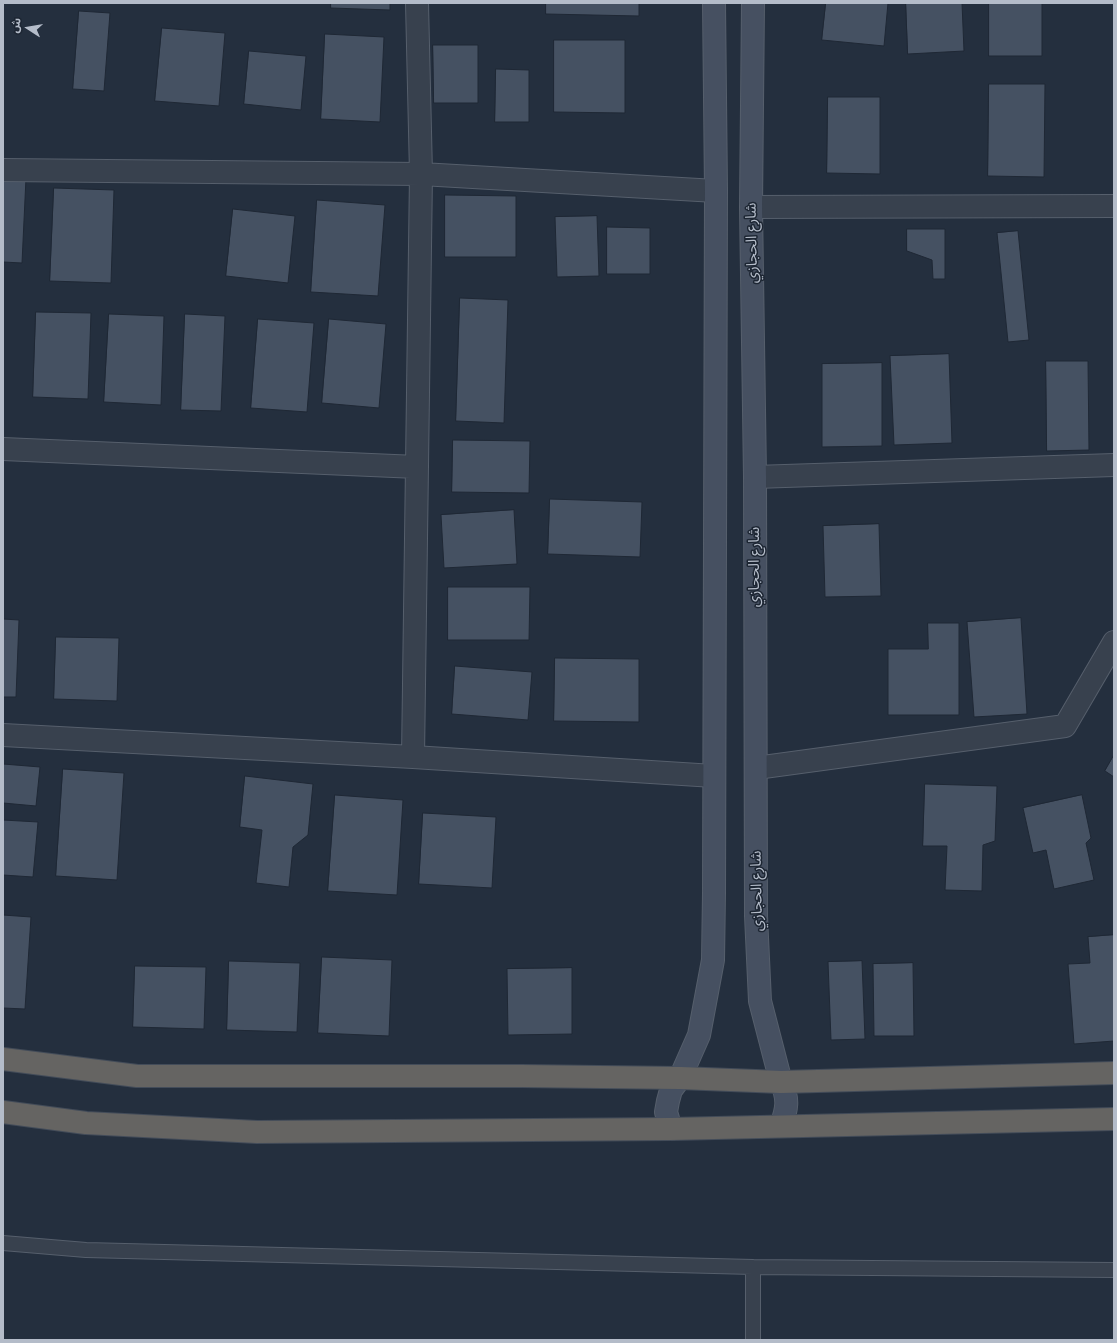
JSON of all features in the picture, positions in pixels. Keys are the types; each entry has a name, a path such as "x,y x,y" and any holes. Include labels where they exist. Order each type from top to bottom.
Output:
{"highway":[{"path":"3,1059 136,1076 521,1076 680,1078 781,1082 1114,1074"},
{"path":"3,1112 86,1123 257,1132 671,1128 1114,1119"}],"main road":[{"path":"671,1128 666,1112 668,1101 671,1090 680,1078 699,1035 713,960 716,190 714,3"},
{"name":"شارع الحجازي","path":"753,3 751,207 755,477 756,916 760,1000 781,1082 786,1093 786,1113 781,1126"}],"street":[{"path":"413,757 421,174 417,3"},
{"path":"3,170 421,174 716,190"},
{"path":"751,207 1114,206"},
{"path":"3,449 417,467"},
{"path":"755,477 1114,465"},
{"path":"756,768 1065,726 1114,642"},
{"path":"3,735 413,757 714,776"}],"lane":[{"path":"3,1243 86,1250 753,1267 1114,1270"},
{"path":"753,1267 753,1340"}],"building":[{"path":"331,3 390,3 390,10 331,8"},
{"path":"546,3 639,3 639,16 546,14"},
{"path":"826,3 888,3 884,46 822,40"},
{"path":"906,3 962,3 964,51 908,54"},
{"path":"989,3 1042,3 1042,56 989,56"},
{"path":"79,11 110,13 104,91 73,89"},
{"path":"162,28 225,33 219,106 155,101"},
{"path":"325,34 384,37 380,122 321,119"},
{"path":"554,40 625,40 625,113 554,112"},
{"path":"433,45 478,45 478,103 434,103"},
{"path":"249,51 306,56 301,110 244,104"},
{"path":"496,69 529,70 529,122 495,122"},
{"path":"989,84 1045,84 1044,177 988,176"},
{"path":"828,97 880,97 880,174 827,173"},
{"path":"3,177 26,178 22,263 3,262"},
{"path":"54,188 114,190 111,283 50,281"},
{"path":"445,195 516,196 516,257 445,257"},
{"path":"317,200 385,205 378,296 311,292"},
{"path":"233,209 295,216 288,283 226,276"},
{"path":"597,216 599,276 557,277 555,217"},
{"path":"607,227 650,228 650,274 607,274"},
{"path":"907,229 945,229 945,279 933,279 932,260 907,251"},
{"path":"1018,231 1029,340 1008,342 997,233"},
{"path":"460,298 508,300 504,423 456,421"},
{"path":"36,312 91,313 88,399 33,397"},
{"path":"109,314 164,316 161,405 104,402"},
{"path":"185,314 225,316 221,411 181,410"},
{"path":"258,319 314,323 307,412 251,408"},
{"path":"329,319 386,324 379,408 322,403"},
{"path":"949,354 952,443 894,445 890,356"},
{"path":"1046,361 1088,361 1089,450 1047,451"},
{"path":"882,363 882,446 822,447 822,364"},
{"path":"453,440 530,441 529,493 452,492"},
{"path":"550,499 642,502 640,557 548,554"},
{"path":"514,510 517,564 444,568 441,515"},
{"path":"879,524 881,596 825,597 823,526"},
{"path":"448,587 530,587 529,640 448,640"},
{"path":"1021,618 1027,714 974,717 967,622"},
{"path":"3,619 19,620 16,697 3,697"},
{"path":"928,623 959,623 959,715 888,715 888,649 928,649"},
{"path":"56,637 119,638 117,701 54,699"},
{"path":"555,658 639,659 639,722 554,721"},
{"path":"455,666 532,672 528,720 452,714"},
{"path":"1114,755 1114,777 1105,771"},
{"path":"3,764 40,767 36,806 3,803"},
{"path":"63,769 124,773 117,880 56,876"},
{"path":"245,776 313,784 308,835 293,847 289,887 256,883 262,830 240,827"},
{"path":"925,784 997,786 995,841 983,845 982,891 945,890 947,846 923,846"},
{"path":"335,795 403,800 397,895 328,891"},
{"path":"1082,795 1091,838 1086,843 1094,880 1054,889 1046,850 1033,853 1023,808"},
{"path":"423,813 496,817 492,888 419,884"},
{"path":"3,820 38,822 33,877 3,875"},
{"path":"3,915 31,917 25,1009 3,1008"},
{"path":"1114,935 1114,1041 1074,1044 1068,964 1090,963 1088,937"},
{"path":"322,957 392,960 389,1036 318,1033"},
{"path":"229,961 300,963 297,1032 227,1030"},
{"path":"862,961 865,1039 831,1040 828,962"},
{"path":"913,963 914,1036 874,1036 873,964"},
{"path":"135,966 206,967 204,1029 133,1027"},
{"path":"572,968 572,1034 508,1035 507,969"}]}
